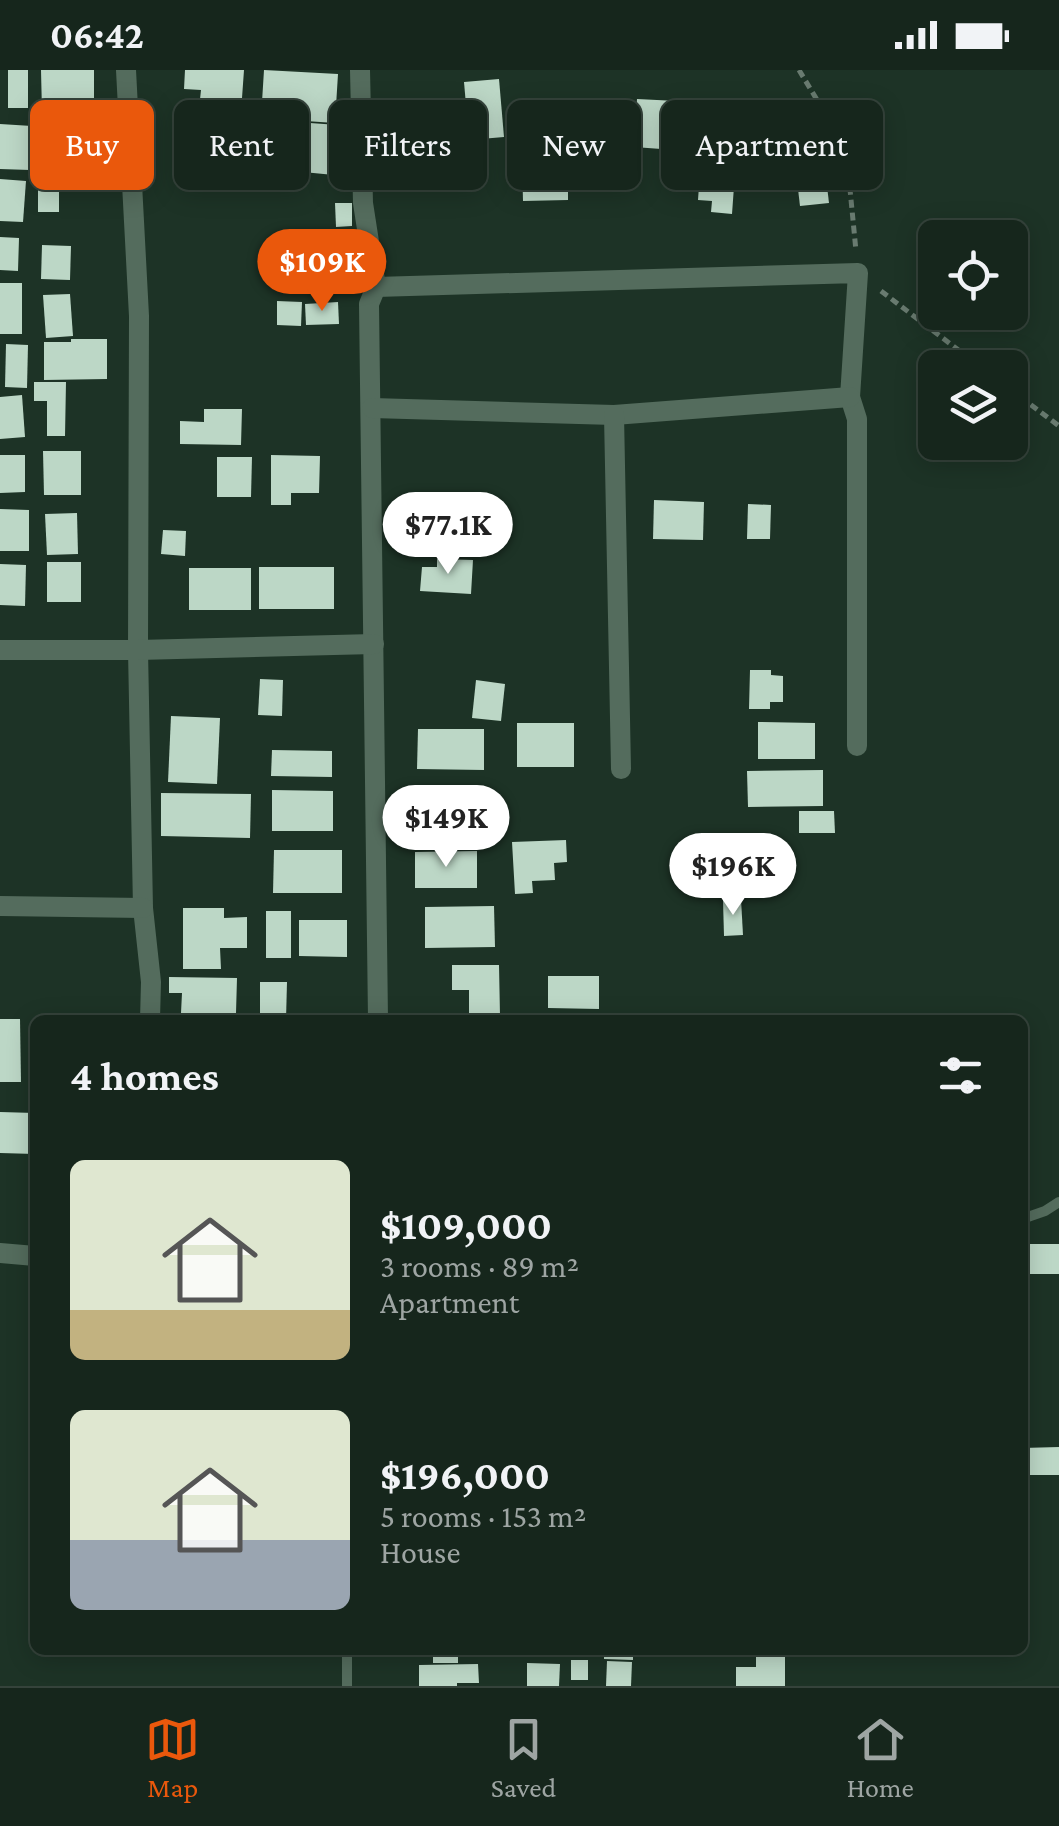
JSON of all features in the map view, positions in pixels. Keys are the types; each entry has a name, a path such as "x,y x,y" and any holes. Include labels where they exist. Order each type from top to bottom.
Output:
{"street":[{"path":"126,70 139,316 138,650 143,908 151,982 150,1015"},
{"path":"360,70 363,202 376,287 370,304 378,1015"},
{"path":"376,287 858,273 850,397 856,420 856,746"},
{"path":"372,408 614,415 850,397"},
{"path":"614,415 621,768"},
{"path":"0,650 374,644"},
{"path":"0,906 143,908"},
{"path":"0,1253 30,1256"}],"lane":[{"path":"1028,1217 1059,1202"},
{"path":"346,1655 347,1686"}],"path":[{"path":"800,70 846,148 858,273 959,350"},
{"path":"1028,403 1059,426"}],"building":[{"path":"8,70 28,70 28,108 8,108"},
{"path":"41,70 94,70 94,100 42,100"},
{"path":"185,70 244,70 242,100 200,100 201,90 184,89"},
{"path":"264,70 338,74 336,100 329,100 329,123 309,121 309,100 262,100"},
{"path":"499,79 504,137 487,138 487,100 466,100 464,82"},
{"path":"637,99 661,100 661,149 641,148 641,100"},
{"path":"309,123 329,124 329,175 309,173"},
{"path":"0,124 30,126 30,170 0,169"},
{"path":"0,179 26,181 23,222 0,221"},
{"path":"38,190 59,190 59,212 38,212"},
{"path":"523,190 568,190 568,200 523,201"},
{"path":"699,190 734,190 732,214 711,212 712,201 698,200"},
{"path":"798,190 827,190 829,203 800,206"},
{"path":"335,203 352,203 352,226 336,227"},
{"path":"0,237 19,238 18,271 0,270"},
{"path":"42,245 71,246 70,280 41,279"},
{"path":"0,283 22,283 22,334 0,334"},
{"path":"70,294 73,336 46,338 43,295"},
{"path":"277,301 302,302 301,326 277,325"},
{"path":"338,302 339,324 306,325 305,304"},
{"path":"107,339 107,379 44,380 44,342"},
{"path":"6,344 28,345 27,388 5,387"},
{"path":"34,382 66,382 65,436 47,436 47,401 34,401"},
{"path":"22,395 25,437 0,439 0,397"},
{"path":"204,409 242,409 241,445 180,444 180,421 204,422"},
{"path":"43,451 81,451 81,495 44,495"},
{"path":"0,455 25,455 25,492 0,493"},
{"path":"271,455 320,456 319,493 291,493 291,505 271,505"},
{"path":"217,457 252,457 251,497 217,497"},
{"path":"654,500 704,502 703,540 653,539"},
{"path":"748,504 771,505 770,539 747,539"},
{"path":"0,509 29,510 29,551 0,551"},
{"path":"77,513 78,554 47,555 45,514"},
{"path":"163,530 186,531 185,556 161,554"},
{"path":"437,559 473,560 471,594 420,591 422,567 437,567"},
{"path":"47,562 81,562 81,602 47,602"},
{"path":"0,564 26,565 25,606 0,605"},
{"path":"259,567 334,567 334,609 259,609"},
{"path":"189,568 251,568 251,610 189,610"},
{"path":"750,670 771,670 771,675 783,676 783,702 770,702 770,709 749,709"},
{"path":"260,679 283,680 282,716 258,715"},
{"path":"476,680 505,684 501,721 472,718"},
{"path":"171,716 220,718 217,784 168,782"},
{"path":"758,722 815,723 815,759 758,759"},
{"path":"517,723 574,723 574,767 517,767"},
{"path":"418,729 484,729 484,770 417,769"},
{"path":"272,750 332,751 332,777 271,776"},
{"path":"823,770 823,806 748,807 747,771"},
{"path":"272,790 333,791 333,831 272,831"},
{"path":"161,793 251,794 250,838 161,836"},
{"path":"799,811 834,811 835,833 799,833"},
{"path":"566,840 567,862 554,863 555,880 532,881 533,893 515,894 512,842"},
{"path":"274,850 342,850 342,893 273,893"},
{"path":"477,851 477,888 415,888 415,852"},
{"path":"741,899 743,935 724,936 723,900"},
{"path":"494,906 495,947 425,948 425,907"},
{"path":"183,908 224,908 224,918 247,917 247,948 220,948 221,969 183,969"},
{"path":"266,911 291,911 291,958 266,958"},
{"path":"299,920 347,920 347,957 299,956"},
{"path":"452,965 499,965 500,1015 469,1015 469,990 452,990"},
{"path":"548,976 599,976 599,1009 548,1008"},
{"path":"169,977 237,978 236,1013 181,1013 182,993 169,993"},
{"path":"260,982 287,982 286,1015 260,1015"},
{"path":"0,1019 20,1019 21,1082 0,1082"},
{"path":"0,1112 30,1113 30,1154 0,1153"},
{"path":"1028,1244 1059,1244 1059,1274 1028,1274"},
{"path":"1059,1447 1059,1475 1028,1475 1028,1448"},
{"path":"433,1655 458,1655 458,1663 433,1663"},
{"path":"604,1655 633,1655 633,1660 604,1659"},
{"path":"756,1655 798,1655 785,1657 785,1686 736,1686 736,1667 756,1667"},
{"path":"571,1660 588,1660 588,1680 571,1680"},
{"path":"607,1661 632,1662 631,1686 606,1686"},
{"path":"527,1663 560,1664 559,1686 527,1686"},
{"path":"478,1664 479,1683 419,1686 419,1665"}]}
